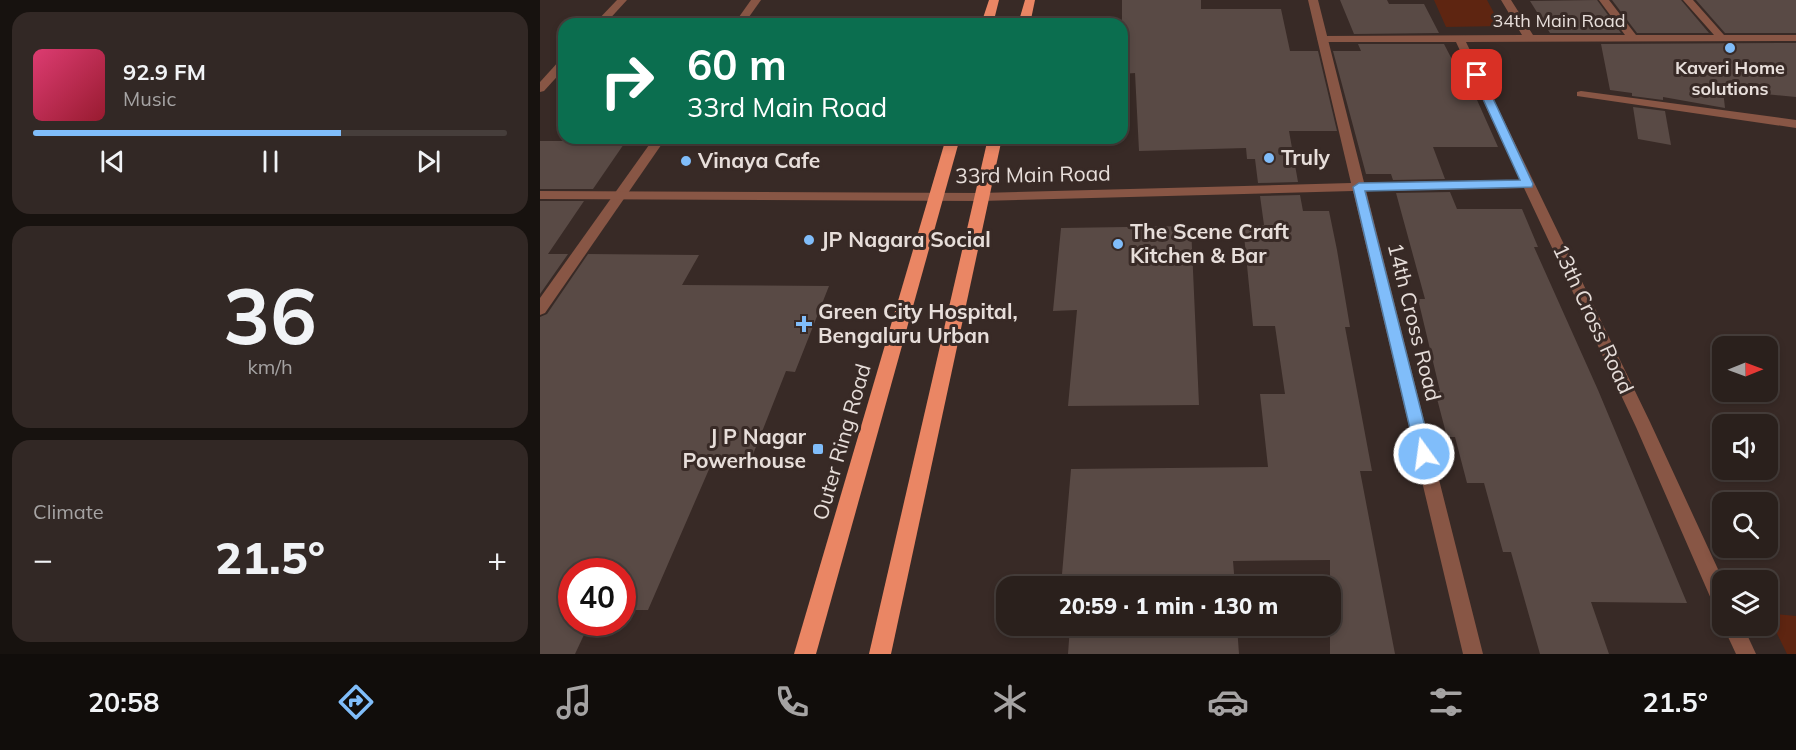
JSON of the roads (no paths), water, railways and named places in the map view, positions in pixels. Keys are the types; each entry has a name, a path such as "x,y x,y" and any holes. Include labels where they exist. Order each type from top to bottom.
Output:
{"highway":[{"path":"989,18 994,0"},
{"path":"1026,18 1030,0"},
{"name":"Outer Ring Road","path":"805,654 950,144"},
{"path":"880,654 993,144"}],"street":[{"path":"605,18 622,0"},
{"path":"743,18 756,0"},
{"name":"14th Cross Road","path":"1313,0 1473,654"},
{"path":"1506,0 1529,38"},
{"path":"1604,0 1632,37"},
{"path":"1688,0 1720,36"},
{"name":"34th Main Road","path":"1322,39 1720,36 1796,38"},
{"name":"13th Cross Road","path":"1459,38 1644,427 1712,579"},
{"path":"540,88 558,68"},
{"path":"1581,94 1796,124"},
{"path":"540,309 656,144"},
{"name":"33rd Main Road","path":"540,195 980,197 1528,184"},
{"path":"1738,636 1746,654"}],"place":[{"name":"Kaveri Home solutions","path":"1730,48"},
{"name":"Truly","path":"1269,158"},
{"name":"Vinaya Cafe","path":"686,161"},
{"name":"JP Nagara Social","path":"809,240"},
{"name":"The Scene Craft Kitchen & Bar","path":"1118,244"},
{"name":"Green City Hospital, Bengaluru Urban","path":"804,324"},
{"name":"J P Nagar Powerhouse","path":"818,449"}]}
